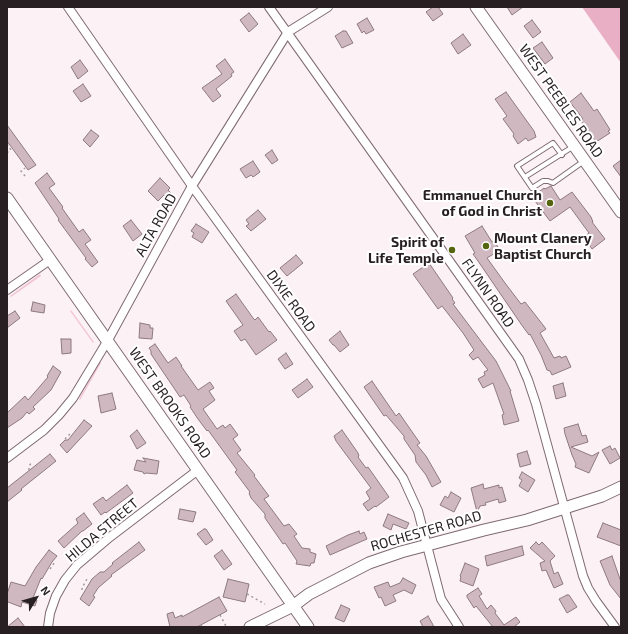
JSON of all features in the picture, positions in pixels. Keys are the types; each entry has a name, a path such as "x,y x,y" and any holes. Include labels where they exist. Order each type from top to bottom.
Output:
{"street":[{"name":"DIXIE ROAD","path":"68,7 192,186 403,478 418,511 440,599 459,627"},
{"name":"FLYNN ROAD","path":"270,7 519,360 536,404 583,576 588,588 615,627"},
{"name":"ALTA ROAD","path":"7,458 39,435 73,398 108,340 192,186 288,32 328,7"},
{"name":"WEST PEEBLES ROAD","path":"476,7 621,212"},
{"name":"WEST BROOKS ROAD","path":"7,198 308,627"},
{"path":"7,290 50,260"},
{"name":"HILDA STREET","path":"48,627 50,614 56,596 65,580 77,565 110,537 198,470"},
{"name":"ROCHESTER ROAD","path":"250,627 293,606 309,594 369,563 401,552 527,520 602,496 621,487"}],"lane":[{"path":"562,155 553,143 517,166 532,188 543,181 548,180 553,183 585,160"},
{"path":"525,177 574,146"}],"path":[{"path":"7,144 11,149 7,153"},
{"path":"25,168 21,171 25,176"},
{"path":"65,439 70,434"},
{"path":"29,470 29,466 32,462"},
{"path":"50,569 55,562"},
{"path":"82,590 87,580"},
{"path":"247,594 265,604"},
{"path":"220,615 226,626"}],"shaded area":[{"path":"582,7 621,7 621,63"},
{"path":"40,274 41,276 11,297 10,296"},
{"path":"71,310 94,342 93,343 70,311"},
{"path":"100,362 101,363 80,400 79,399"}],"building":[{"path":"433,7 438,7 443,14 433,21 426,12"},
{"path":"507,7 523,7 512,15"},
{"path":"249,13 258,24 249,32 240,20"},
{"path":"367,18 374,30 366,34 364,31 362,33 357,24"},
{"path":"532,20 541,32 533,38 524,26"},
{"path":"343,31 346,31 353,43 342,48 335,36"},
{"path":"463,34 471,45 458,54 451,43"},
{"path":"542,42 553,58 545,64 533,48"},
{"path":"225,59 234,72 231,74 232,76 216,89 221,96 213,102 202,88 222,74 216,66"},
{"path":"80,60 88,71 78,79 71,67"},
{"path":"83,84 91,96 81,102 73,91"},
{"path":"506,92 534,131 536,137 528,141 526,138 518,144 513,136 514,134 503,119 507,116 495,99"},
{"path":"581,93 594,111 597,109 610,130 608,131 610,133 596,142 581,121 583,119 570,102"},
{"path":"7,125 36,165 28,170 7,141"},
{"path":"91,130 99,136 90,147 83,140"},
{"path":"272,150 278,160 272,164 265,155"},
{"path":"621,160 621,177 613,166"},
{"path":"253,161 260,172 253,177 251,175 246,178 240,169"},
{"path":"47,173 55,184 49,188 63,207 62,208 79,232 83,229 91,240 85,244 98,262 92,267 58,220 59,219 35,183"},
{"path":"160,178 170,188 168,190 171,193 166,197 164,195 158,201 148,191"},
{"path":"551,186 560,200 572,192 605,239 592,249 584,237 589,233 570,207 550,221 532,197 544,188 545,189"},
{"path":"258,210 266,219 251,231 246,226 249,224 246,220"},
{"path":"131,220 142,234 133,241 123,226"},
{"path":"196,224 209,232 202,243 192,237 194,233 191,231"},
{"path":"482,226 492,242 494,241 500,250 487,258 521,304 525,302 546,329 540,333 554,358 566,356 571,367 552,375 550,371 547,370 530,334 529,335 521,324 473,254 475,253 465,236"},
{"path":"296,255 303,263 287,276 280,268"},
{"path":"429,263 453,298 452,299 455,303 453,304 496,361 511,391 519,421 504,425 502,415 504,414 493,383 483,388 478,379 485,375 484,372 488,370 478,357 473,360 469,355 474,350 463,333 442,306 438,309 413,274"},
{"path":"236,294 253,318 255,320 258,317 277,340 256,355 245,339 241,341 234,331 243,325 226,301"},
{"path":"33,302 45,305 44,313 31,311"},
{"path":"15,311 20,318 7,328 7,316"},
{"path":"140,323 150,325 150,328 153,328 152,339 139,338"},
{"path":"340,331 349,345 340,352 329,340"},
{"path":"61,339 71,339 71,353 62,354"},
{"path":"155,344 168,363 176,357 198,390 210,382 214,388 209,391 215,400 203,409 217,429 223,425 225,428 230,424 238,435 233,439 241,450 237,453 255,475 254,476 269,496 264,499 284,526 289,524 297,534 294,536 302,548 310,549 310,552 316,554 314,563 311,563 310,566 296,564 297,561 285,543 283,544 265,518 265,514 251,498 250,492 235,472 237,470 208,430 207,431 198,419 184,395 180,397 151,354 149,348"},
{"path":"286,353 293,364 285,369 278,359"},
{"path":"53,366 61,372 51,390 33,407 35,409 29,414 27,412 22,418 7,428 7,413 25,396 28,400 48,377 47,376"},
{"path":"307,379 313,387 298,398 292,390"},
{"path":"372,381 396,416 399,413 420,443 417,445 426,456 441,482 432,487 426,475 416,462 415,455 404,439 404,436 386,415 384,416 364,387"},
{"path":"563,383 566,396 556,399 553,386"},
{"path":"112,393 116,409 101,413 98,396"},
{"path":"84,420 92,426 67,453 60,445 65,440 68,440"},
{"path":"578,424 582,436 586,435 588,442 571,447 592,456 599,452 589,473 575,467 576,464 565,434 564,428"},
{"path":"137,430 146,443 137,449 130,436"},
{"path":"342,430 358,453 358,457 366,468 368,467 389,497 368,511 363,504 370,499 366,492 371,488 336,441 334,436"},
{"path":"610,446 612,450 615,448 620,458 610,464 602,450"},
{"path":"527,451 531,464 520,467 517,454"},
{"path":"50,454 56,461 7,502 7,488"},
{"path":"143,458 159,461 157,474 144,474 143,472 134,470 137,460 146,462"},
{"path":"522,472 535,480 528,492 519,486 522,480 519,478"},
{"path":"483,484 484,489 499,485 499,488 502,487 506,501 499,503 498,499 485,503 486,505 480,506 477,512 471,488"},
{"path":"127,485 133,493 101,515 93,504 103,497 106,501"},
{"path":"451,492 461,498 454,512 440,505 445,496 448,498"},
{"path":"180,509 196,512 193,522 178,519"},
{"path":"84,513 92,524 64,548 58,541 78,523 76,519"},
{"path":"388,514 409,523 406,529 393,524 391,530 383,526"},
{"path":"603,523 621,530 621,546 597,537"},
{"path":"206,529 213,540 206,545 197,534"},
{"path":"359,531 360,534 364,532 367,539 330,555 326,546"},
{"path":"139,542 145,550 111,575 112,576 98,588 93,596 95,597 89,606 80,599 92,579 100,572 104,572 113,564 112,563"},
{"path":"536,542 539,545 542,542 555,556 550,561 554,574 558,572 563,584 554,588 546,570 542,571 540,563 545,561 530,548"},
{"path":"522,546 524,555 487,566 485,556"},
{"path":"49,550 57,556 42,579 41,578 33,598 37,600 35,606 22,602 21,607 8,602 7,594 11,582 25,586 36,567"},
{"path":"222,550 232,564 224,570 214,556"},
{"path":"612,556 621,582 621,599 610,585 600,561"},
{"path":"465,563 479,569 473,586 460,581 460,576"},
{"path":"403,578 416,585 412,594 404,590 393,595 396,601 385,606 374,587 388,582 390,587 400,583"},
{"path":"228,579 249,584 245,602 223,597"},
{"path":"478,588 482,594 479,596 487,609 491,605 504,625 516,617 520,622 514,627 493,627 476,606 474,608 467,597 467,595"},
{"path":"569,595 577,607 567,613 559,599"},
{"path":"219,597 227,611 197,627 170,627 167,614 173,612 175,618 182,615 182,617"},
{"path":"341,605 350,609 344,622 335,618"},
{"path":"428,616 434,627 423,627 420,621"},
{"path":"18,618 25,627 7,627"}],"place":[{"name":"Emmanuel Church of God in Christ","path":"550,203"},
{"name":"Mount Clanery Baptist Church","path":"486,246"},
{"name":"Spirit of Life Temple","path":"452,250"}]}
